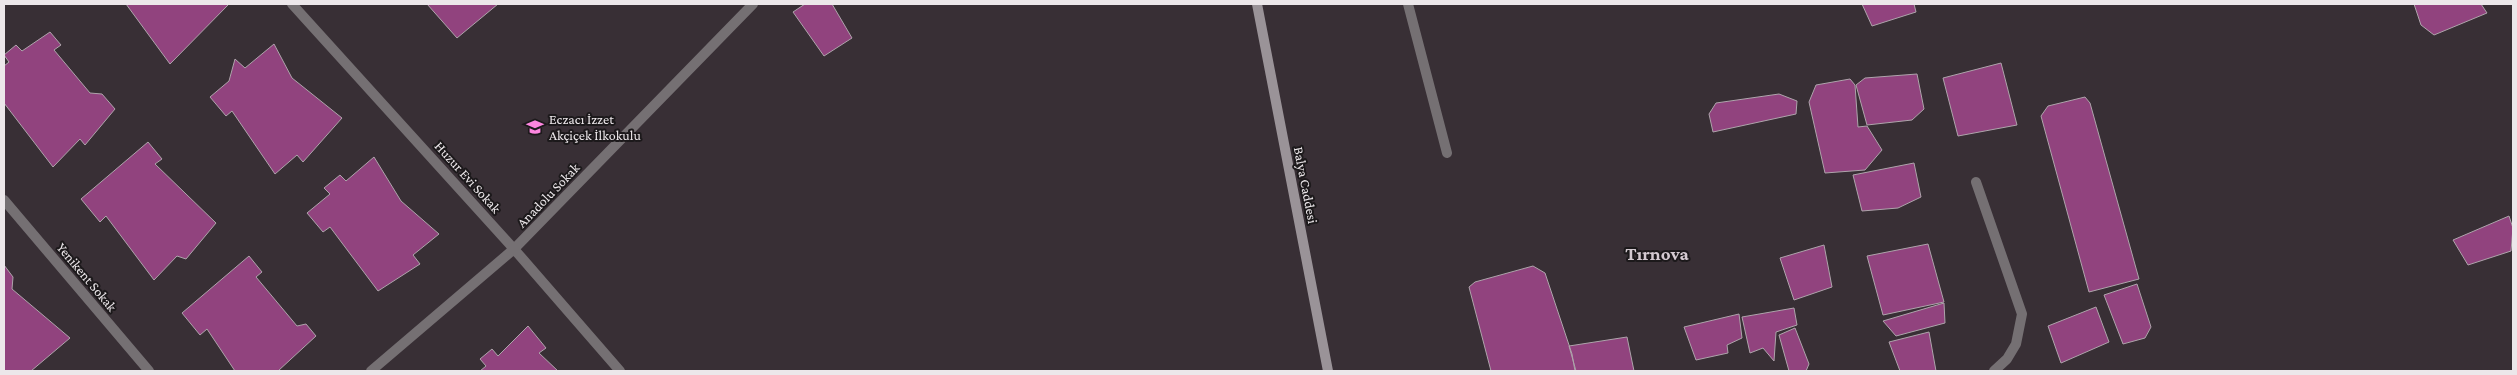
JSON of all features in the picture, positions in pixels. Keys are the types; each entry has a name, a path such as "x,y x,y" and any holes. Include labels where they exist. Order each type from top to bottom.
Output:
{"main road":[{"name":"Balya Caddesi","path":"1257,4 1328,371"}],"street":[{"name":"Huzur Evi Sokak","path":"292,4 514,249 620,371"},
{"name":"Anadolu Sokak","path":"371,371 514,249 753,4"},
{"path":"1408,4 1447,153"},
{"path":"1976,182 2022,314 2016,344 2007,358 1994,371"},
{"name":"Yenikent Sokak","path":"4,200 149,371"}],"building":[{"path":"126,4 229,4 170,64"},
{"path":"427,4 498,4 457,38"},
{"path":"805,4 832,4 852,38 824,56 793,12"},
{"path":"1862,4 1914,4 1916,12 1872,26"},
{"path":"2414,4 2481,4 2487,13 2434,35 2421,25"},
{"path":"50,32 61,45 54,50 90,93 102,94 115,109 85,145 80,139 53,167 4,103 4,66 9,62 4,55 16,45 22,51"},
{"path":"274,44 292,78 342,118 303,162 297,155 275,174 232,111 226,116 210,97 229,81 235,59 245,68"},
{"path":"2001,63 2017,125 1958,136 1943,78"},
{"path":"1917,74 1924,109 1912,120 1867,125 1856,85 1865,78"},
{"path":"1850,79 1855,85 1858,127 1867,126 1882,150 1865,170 1825,173 1809,102 1816,85"},
{"path":"1779,94 1797,101 1796,114 1713,132 1709,114 1716,103"},
{"path":"2085,97 2090,103 2139,279 2089,292 2041,116 2048,106"},
{"path":"148,142 162,159 155,164 216,223 186,259 177,256 154,280 106,216 100,222 81,199"},
{"path":"374,157 401,201 439,234 413,255 420,264 378,291 330,227 323,232 307,213 330,194 324,188 340,175 346,181"},
{"path":"1914,163 1921,197 1898,208 1862,211 1853,175"},
{"path":"2509,216 2513,228 2511,251 2468,265 2453,240"},
{"path":"1928,244 1944,302 1883,315 1867,256"},
{"path":"1824,245 1832,287 1794,300 1780,258"},
{"path":"249,256 262,272 256,277 297,326 306,324 316,336 278,371 235,371 207,329 200,335 182,313"},
{"path":"4,265 13,277 12,289 70,338 31,371 4,371"},
{"path":"1533,266 1545,273 1572,354 1575,371 1491,371 1469,287 1475,282"},
{"path":"2137,284 2151,327 2145,338 2123,344 2104,295"},
{"path":"1944,303 1945,323 1896,336 1883,321"},
{"path":"2096,307 2109,342 2061,363 2048,326"},
{"path":"1794,308 1797,325 1776,332 1774,361 1763,348 1750,353 1742,317"},
{"path":"1739,314 1742,338 1727,345 1728,353 1696,360 1684,327"},
{"path":"528,326 546,348 539,353 558,371 480,371 486,366 480,359 492,349 498,356"},
{"path":"1795,328 1809,364 1806,371 1789,371 1779,335"},
{"path":"1929,332 1936,371 1900,371 1889,342"},
{"path":"1627,337 1634,371 1576,371 1569,346"}],"place":[{"name":"Eczacı İzzet Akçiçek İlkokulu","path":"535,127"}],"district":[{"name":"Tırnova","path":"1657,253"}]}
